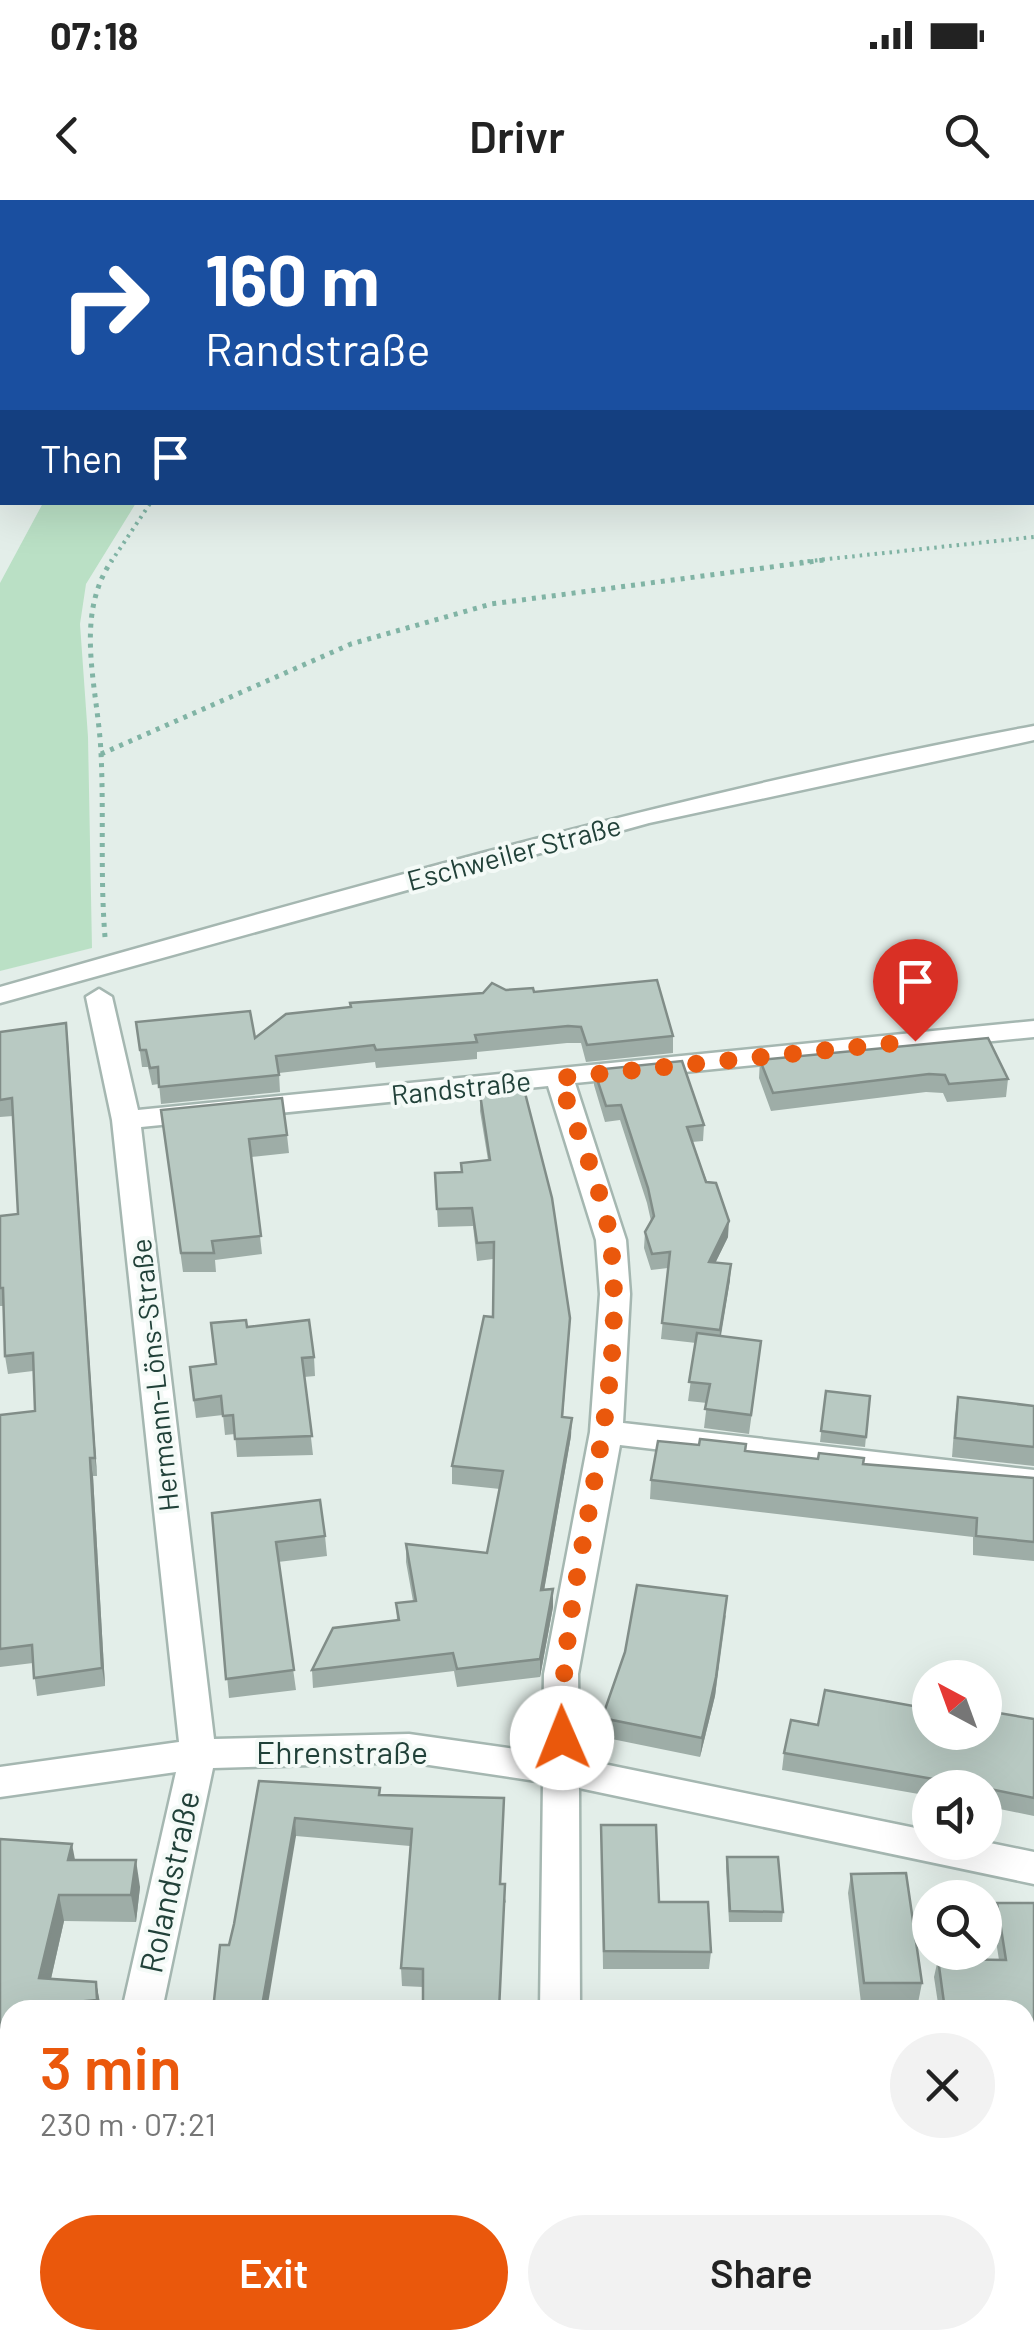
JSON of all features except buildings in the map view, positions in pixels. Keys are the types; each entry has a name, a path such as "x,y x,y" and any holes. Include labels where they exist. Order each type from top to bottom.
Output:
{"street":[{"name":"Eschweiler Straße","path":"0,995 775,784 1034,732"},
{"name":"Hermann-Löns-Straße","path":"99,998 126,1120 198,1754"},
{"name":"Randstraße","path":"126,1120 1034,1029"},
{"path":"559,1078 611,1240 615,1294 606,1432 560,1674 560,2000"},
{"path":"606,1432 1034,1482"},
{"name":"Ehrenstraße","path":"0,1782 198,1754 409,1748 562,1770 1034,1868"},
{"name":"Rolandstraße","path":"144,2000 198,1754"}],"path":[{"path":"112,964 104,930 99,869 101,754 90,633 96,584 150,505"},
{"path":"101,754 319,656 474,608 726,570 1034,537"}],"green space":[{"path":"42,505 135,505 86,584 80,624 88,737 92,948 0,971 0,583"}],"route":[{"path":"562,1738 560,1674 606,1432 615,1294 611,1240 559,1078 915,1041"}]}
